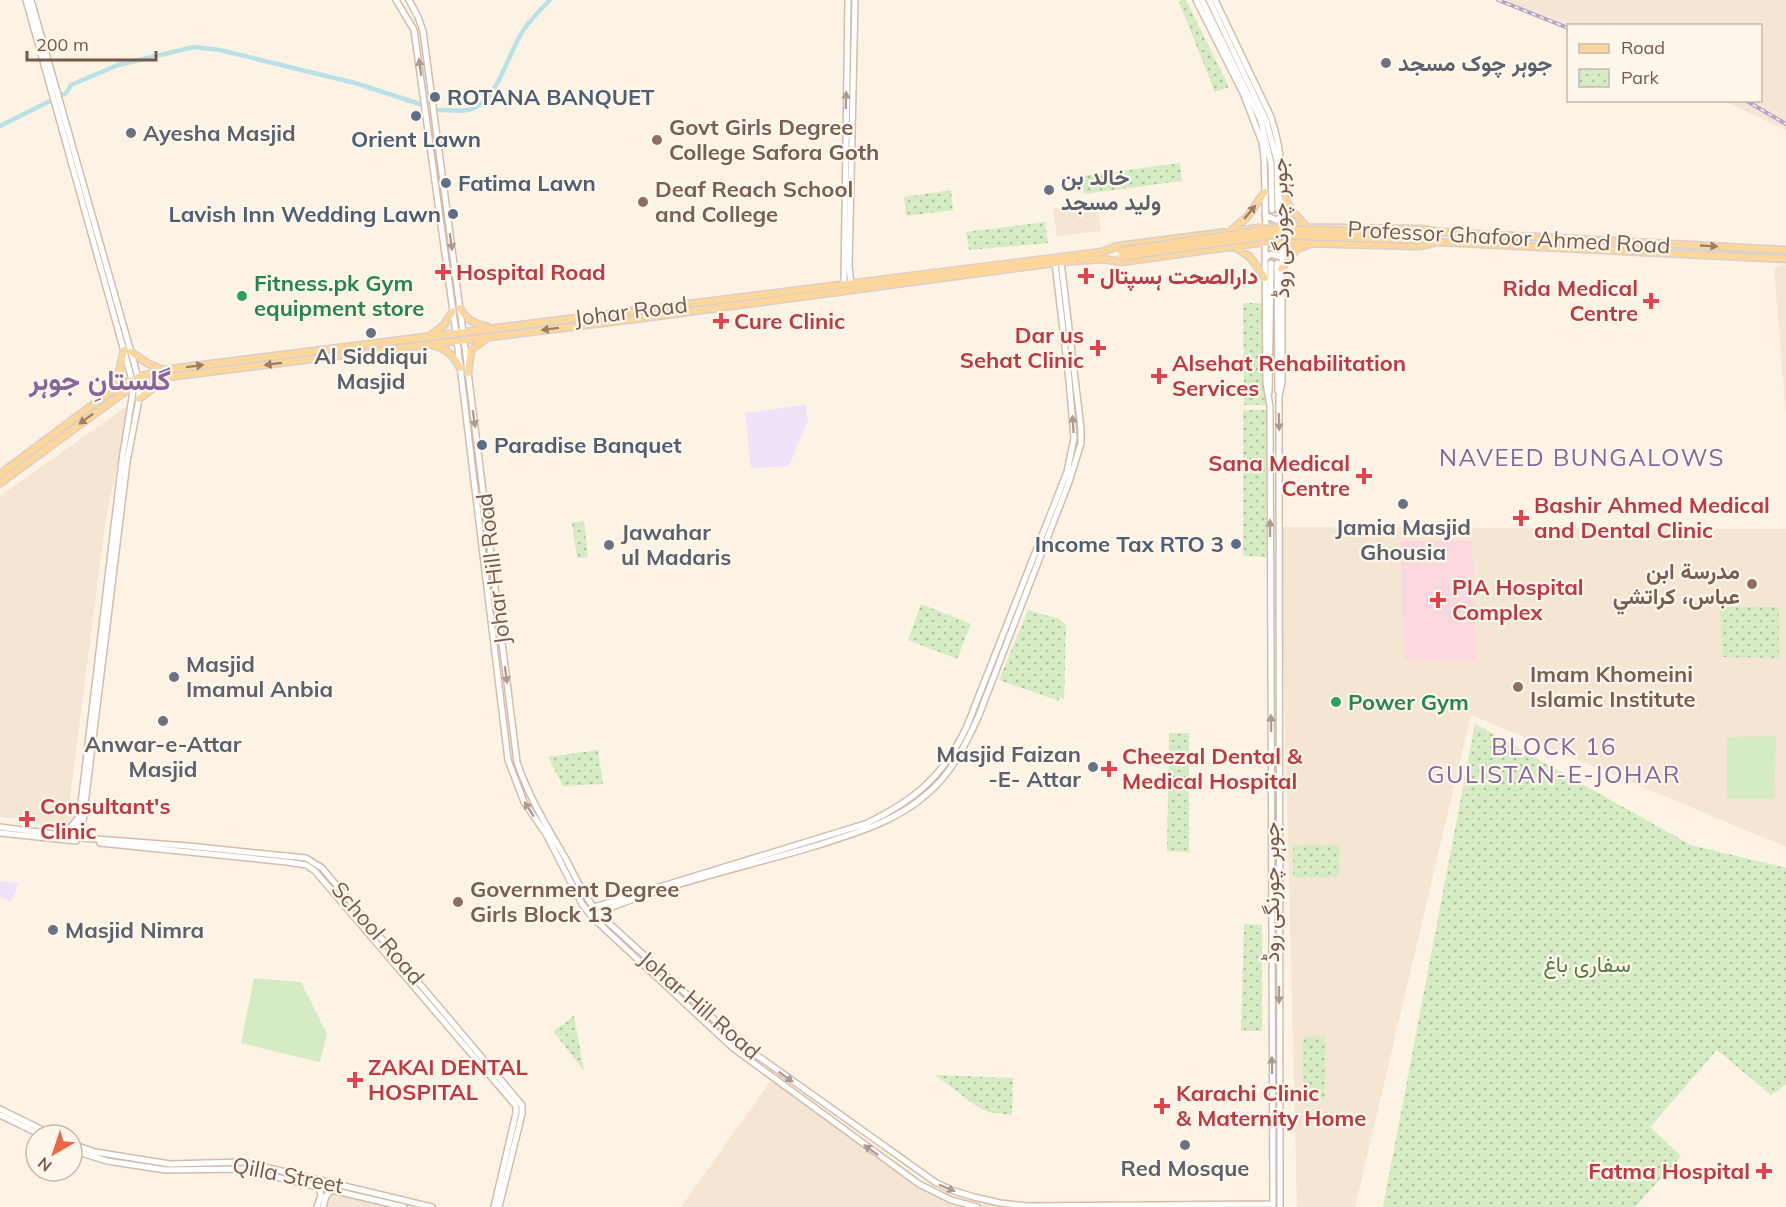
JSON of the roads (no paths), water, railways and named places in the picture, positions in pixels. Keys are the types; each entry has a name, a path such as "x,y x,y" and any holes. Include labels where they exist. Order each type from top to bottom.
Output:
{"main road":[{"path":"1232,230 1247,217 1264,192"},
{"path":"1284,196 1291,210 1306,226"},
{"name":"Professor Ghafoor Ahmed Road","path":"1232,230 1282,226 1421,229 1440,232 1786,249"},
{"name":"Johar Road","path":"0,474 119,385 428,341 460,337 490,337 1058,263 1103,255 1118,246 1232,230"},
{"path":"1103,255 1272,235 1420,237 1440,232"},
{"path":"1420,237 1437,242 1786,259"},
{"name":"Johar Road","path":"460,337 493,328 1103,255 1121,262 1265,242 1419,246 1437,242"},
{"path":"1276,265 1297,249 1316,242"},
{"path":"1647,252 1648,243"},
{"path":"1232,245 1250,257 1265,278"},
{"path":"460,308 464,316 471,321 493,328"},
{"path":"453,311 444,325 428,341 455,357 460,368"},
{"path":"614,314 615,321"},
{"path":"468,373 471,350 490,337"},
{"name":"Johar Road","path":"0,483 137,382 163,370 428,341"},
{"path":"109,393 128,351 163,370"},
{"path":"139,399 168,377"}],"street":[{"path":"26,0 59,107 137,382 139,399 127,462 79,839"},
{"path":"31,0 53,87"},
{"path":"396,0 414,30 453,311 460,337"},
{"name":"Johar Hill Road","path":"409,0 423,31 460,308 460,368 508,760 524,802 548,833 593,907 722,1028 766,1063 943,1187 1000,1203 1064,1207 1273,1206"},
{"path":"848,0 851,55"},
{"path":"848,284 851,55 855,0"},
{"name":"جوہر چورنگی روڈ","path":"1196,0 1243,93 1258,129 1264,156 1266,382 1269,397"},
{"name":"جوہر چورنگی روڈ","path":"1202,0 1261,121 1271,163 1275,210 1277,161 1266,120 1209,0"},
{"name":"جوہر چورنگی روڈ","path":"1215,0 1271,117 1283,168 1281,257 1276,265 1269,397 1273,1206"},
{"path":"1265,215 1276,220 1282,216"},
{"path":"1265,258 1271,254 1281,257"},
{"path":"598,913 652,894 861,832 909,809 941,781 966,744 998,654 1069,482 1081,442 1080,411 1058,263"},
{"name":"جوہر چورنگی روڈ","path":"1276,265 1282,382 1279,397 1280,1207"},
{"name":"Johar Hill Road","path":"460,337 468,373 517,762 548,833 586,910 623,947 740,1053 919,1184 951,1200 977,1207"},
{"path":"79,839 79,818 122,460 137,382"},
{"path":"462,385 469,383"},
{"path":"1270,631 1279,630"},
{"path":"1270,642 1279,642"},
{"path":"586,910 853,828 882,816 902,804 930,783 946,764 958,745 998,654"},
{"path":"55,834 69,829 79,818"},
{"name":"School Road","path":"0,827 79,839 306,858 313,861 522,1105 522,1114 494,1207"},
{"name":"School Road","path":"0,833 55,834 79,839"},
{"path":"623,947 629,941"},
{"path":"717,1034 722,1028"},
{"path":"0,1108 29,1123"},
{"path":"0,1115 24,1127"},
{"path":"1272,1131 1280,1131"},
{"path":"1272,1145 1280,1145"},
{"name":"Qilla Street","path":"84,1148 108,1157"},
{"name":"Qilla Street","path":"84,1152 170,1164 244,1162 299,1178 432,1207"},
{"name":"Qilla Street","path":"299,1178 319,1186 404,1207"},
{"path":"317,1207 321,1195 319,1186"},
{"path":"323,1207 326,1196 332,1189"},
{"name":"School Road","path":"499,1194 499,1207"}],"waterway":[{"path":"439,110 467,110 484,101 497,84 522,32 550,0"},
{"path":"0,126 66,93 71,85 118,65 194,47 220,50 355,83 420,104"}],"tunnel":[{"path":"1271,238 1271,263"},
{"path":"1277,239 1277,260"}],"railway":[{"path":"1498,0 1567,28"},
{"path":"1748,102 1786,124"}],"place":[{"name":"جوہر چوک مسجد","path":"1386,63"},
{"name":"ROTANA BANQUET","path":"435,97"},
{"name":"Orient Lawn","path":"416,116"},
{"name":"Ayesha Masjid","path":"131,133"},
{"name":"Govt Girls Degree College Safora Goth","path":"657,140"},
{"name":"Fatima Lawn","path":"446,183"},
{"name":"خالد بن ولید مسجد","path":"1049,190"},
{"name":"Deaf Reach School and College","path":"643,202"},
{"name":"Lavish Inn Wedding Lawn","path":"453,214"},
{"name":"Hospital Road","path":"443,272"},
{"name":"دارالصحت ہسپتال","path":"1086,276"},
{"name":"Fitness.pk Gym equipment store","path":"242,296"},
{"name":"Rida Medical Centre","path":"1651,301"},
{"name":"Cure Clinic","path":"721,321"},
{"name":"Al Siddiqui Masjid","path":"371,333"},
{"name":"Dar us Sehat Clinic","path":"1098,348"},
{"name":"Alsehat Rehabilitation Services","path":"1159,376"},
{"name":"Paradise Banquet","path":"482,445"},
{"name":"Sana Medical Centre","path":"1364,476"},
{"name":"Jamia Masjid Ghousia","path":"1403,504"},
{"name":"Bashir Ahmed Medical and Dental Clinic","path":"1521,518"},
{"name":"Income Tax RTO 3","path":"1236,544"},
{"name":"Jawahar ul Madaris","path":"609,545"},
{"name":"مدرسة ابن عباس، كراتشي","path":"1752,584"},
{"name":"PIA Hospital Complex","path":"1438,600"},
{"name":"Masjid Imamul Anbia","path":"174,677"},
{"name":"Imam Khomeini Islamic Institute","path":"1518,687"},
{"name":"Power Gym","path":"1336,702"},
{"name":"Anwar-e-Attar Masjid","path":"163,721"},
{"name":"Masjid Faizan -E- Attar","path":"1093,767"},
{"name":"Cheezal Dental & Medical Hospital","path":"1109,769"},
{"name":"Consultant's Clinic","path":"27,819"},
{"name":"Government Degree Girls Block 13","path":"458,902"},
{"name":"Masjid Nimra","path":"53,930"},
{"name":"ZAKAI DENTAL HOSPITAL","path":"355,1080"},
{"name":"Karachi Clinic & Maternity Home","path":"1162,1106"},
{"name":"Red Mosque","path":"1185,1145"},
{"name":"Fatma Hospital","path":"1764,1171"}],"district":[{"name":"گلستانِ جوہر","path":"100,379"},
{"name":"NAVEED BUNGALOWS","path":"1582,457"},
{"name":"BLOCK 16 GULISTAN-E-JOHAR","path":"1554,760"}],"park label":[{"name":"سفاری باغ","path":"1587,964"}]}
